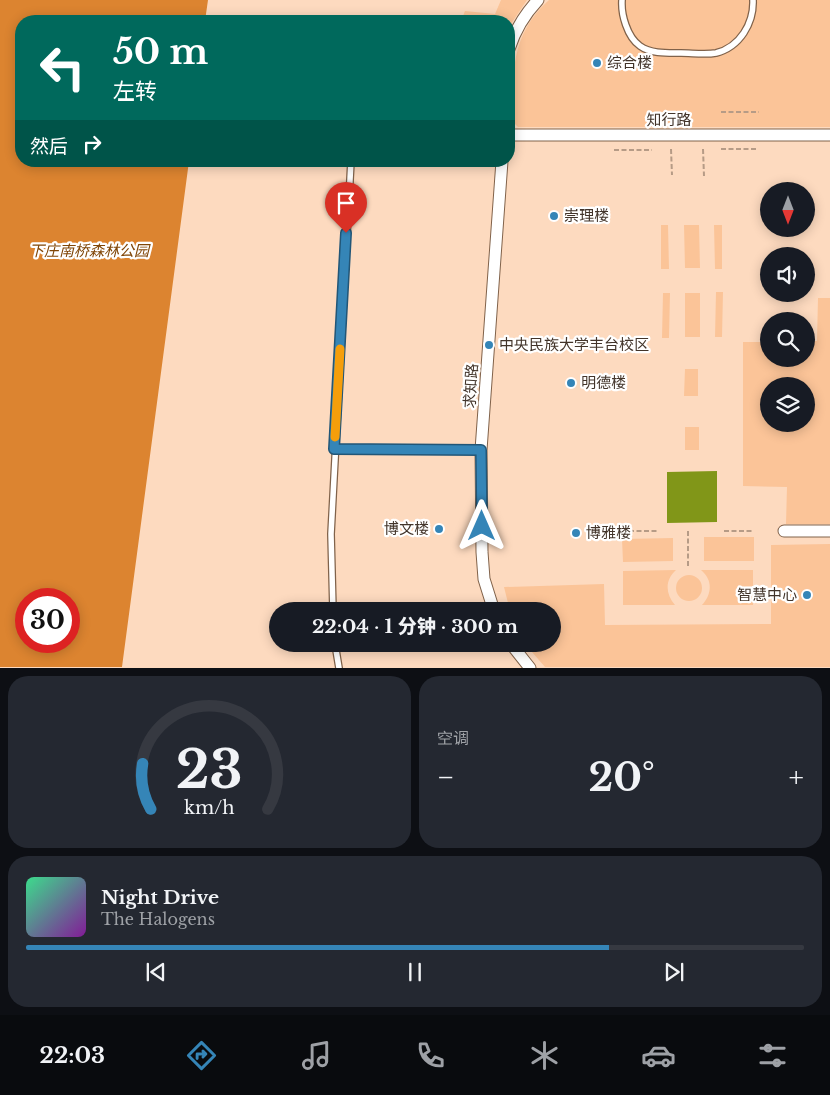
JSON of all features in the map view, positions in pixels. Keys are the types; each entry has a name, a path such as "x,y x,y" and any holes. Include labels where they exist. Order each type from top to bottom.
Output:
{"street":[{"path":"515,34 520,22 538,0"},
{"name":"知行路","path":"515,135 830,135"},
{"name":"求知路","path":"491,602 484,579 482,552 481,450 502,167"},
{"path":"784,531 830,531"},
{"path":"518,652 530,668"}],"lane":[{"path":"622,0 622,9 628,30 639,46 655,52 686,53 717,53 740,40 754,13 754,0"},
{"path":"333,602 331,534 334,449 350,167"},
{"path":"334,449 481,450"},
{"path":"336,652 339,668"}],"path":[{"path":"721,112 759,112"},
{"path":"703,149 704,176"},
{"path":"721,150 758,149"},
{"path":"614,150 652,150"},
{"path":"671,150 672,175"},
{"path":"614,531 658,531"},
{"path":"688,531 688,566"},
{"path":"724,531 754,531"}],"shaded area":[{"path":"501,0 527,0 515,18 515,15 463,15 465,11 495,14"},
{"path":"549,0 830,0 830,127 518,127 515,124 516,56 520,41 536,13"},
{"path":"661,225 668,225 669,269 661,269"},
{"path":"684,225 699,225 700,268 685,268"},
{"path":"714,225 722,225 722,269 715,269"},
{"path":"716,292 723,292 722,337 715,337"},
{"path":"663,293 670,293 669,338 662,338"},
{"path":"685,293 700,293 700,337 685,337"},
{"path":"818,298 830,298 830,524 786,524 787,487 743,486 743,342 760,342 760,367 815,367 815,341 817,341"},
{"path":"685,369 698,369 698,396 684,396"},
{"path":"685,427 699,427 699,450 685,450"},
{"path":"717,471 717,522 667,523 667,472"},
{"path":"704,537 754,537 754,561 704,561"},
{"path":"673,538 673,561 623,562 622,539"},
{"path":"830,544 830,667 545,667 532,652 561,652 561,602 508,602 504,587 604,584 605,625 771,624 771,545"},
{"path":"676,570 668,582 669,596 675,605 623,605 623,571"},
{"path":"701,570 753,570 753,605 702,605 708,596 710,587 708,578"},
{"path":"689,575 698,579 702,588 698,597 689,601 680,597 676,588 680,579"}],"green space":[{"name":"下庄南桥森林公园","path":"0,0 208,0 206,15 15,15 15,167 188,167 122,667 0,667"}],"slow traffic":[{"path":"335,437 340,349"}],"place":[{"name":"综合楼","path":"597,63"},
{"name":"崇理楼","path":"554,216"},
{"name":"中央民族大学丰台校区","path":"489,345"},
{"name":"明德楼","path":"571,383"},
{"name":"博文楼","path":"439,529"},
{"name":"博雅楼","path":"576,533"},
{"name":"智慧中心","path":"807,595"}],"route":[{"path":"346,233 334,449 481,450 482,526"}]}
